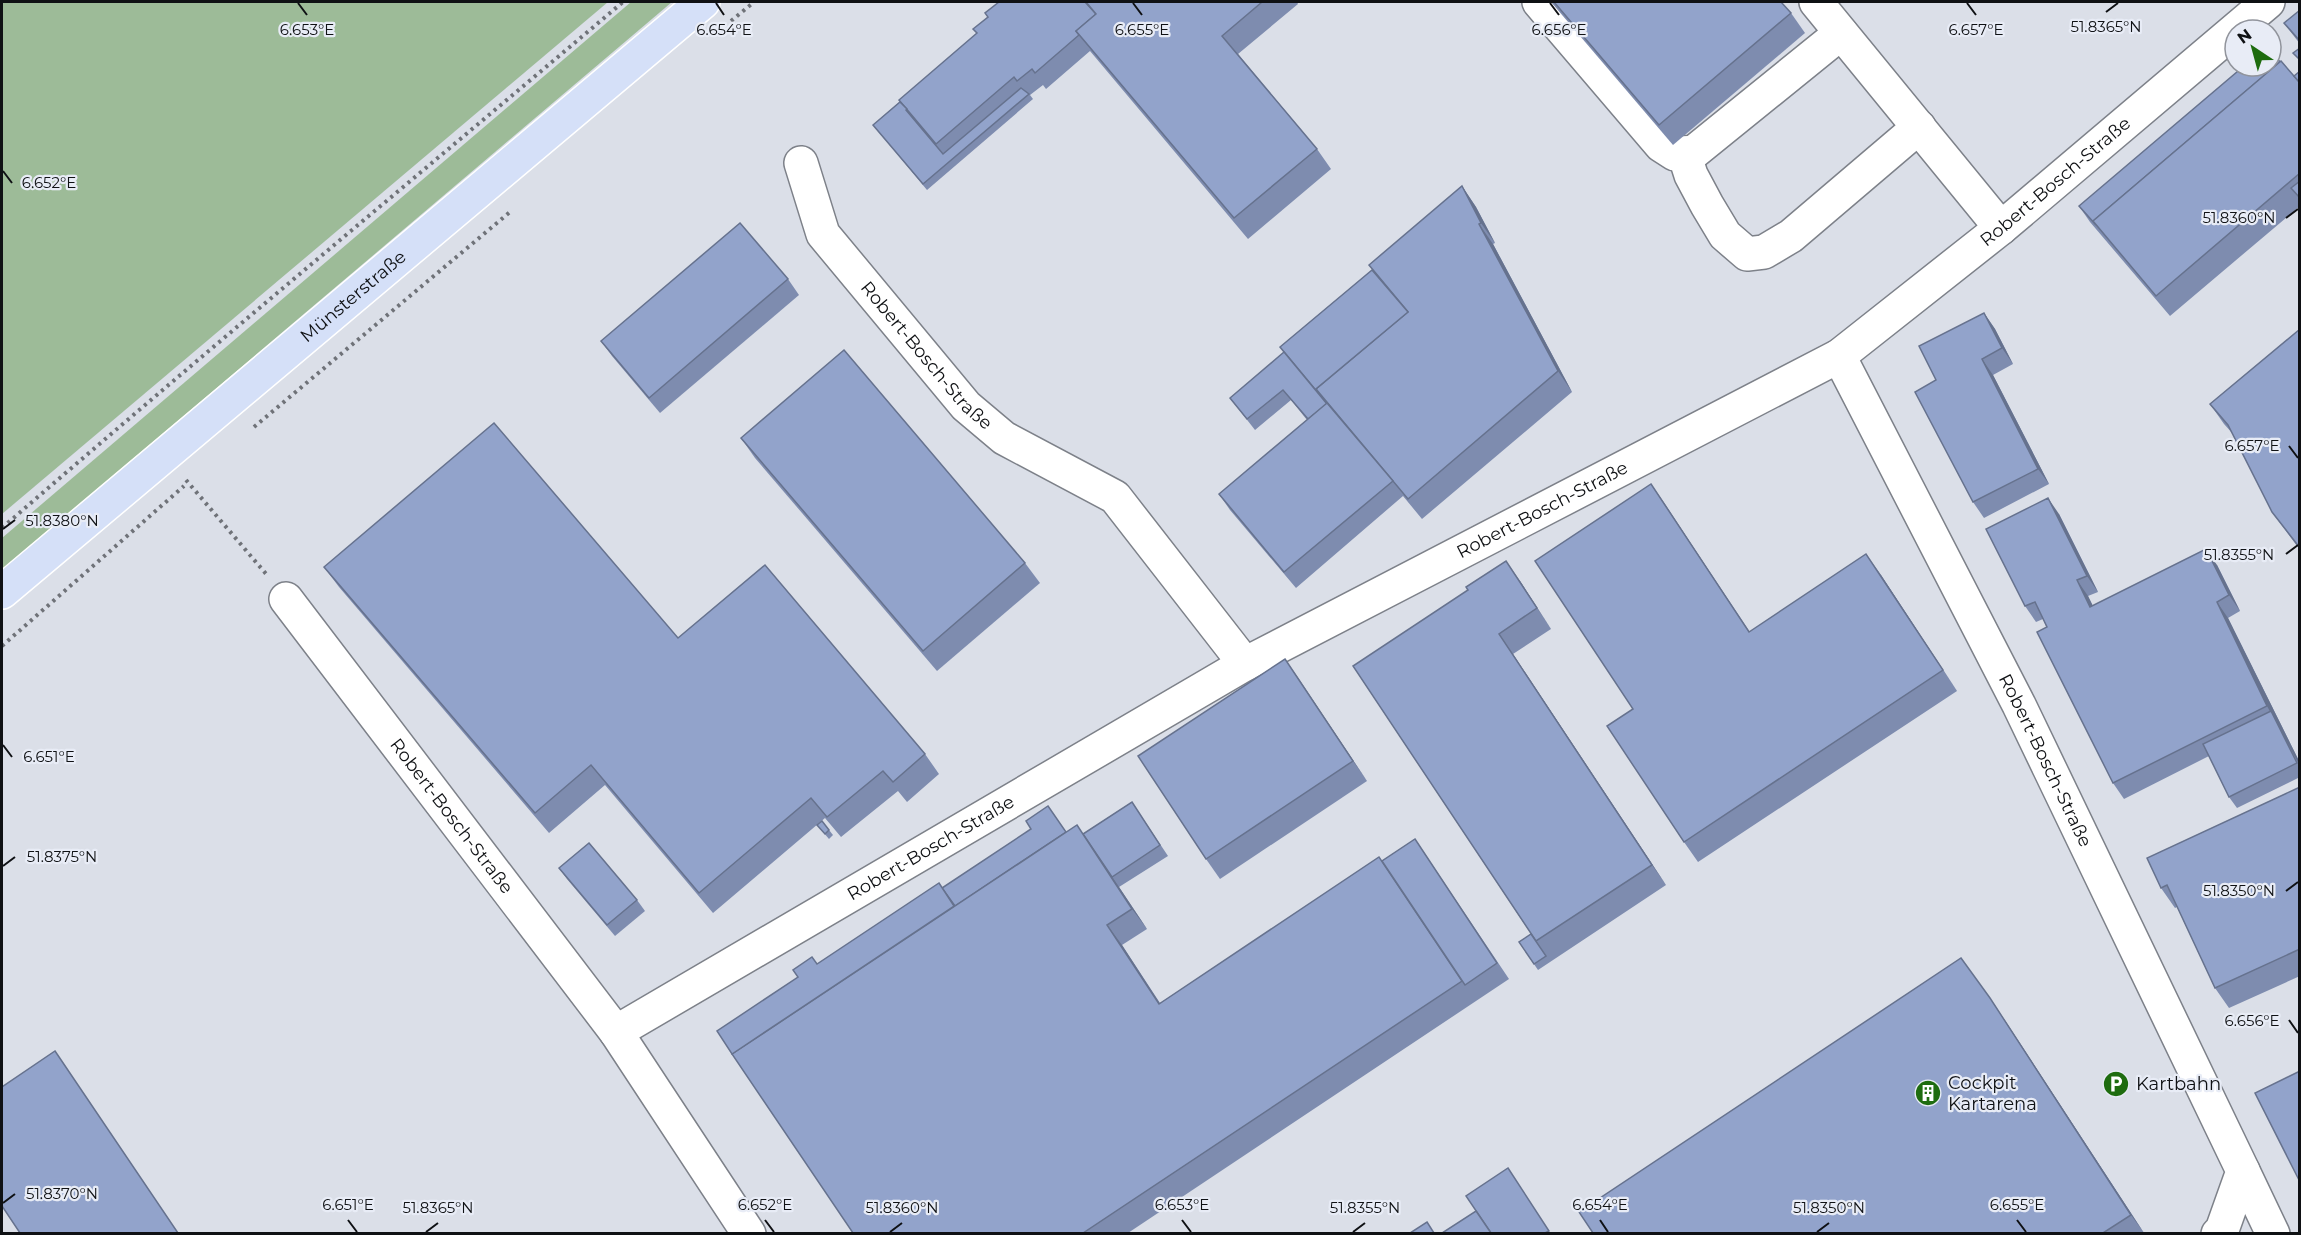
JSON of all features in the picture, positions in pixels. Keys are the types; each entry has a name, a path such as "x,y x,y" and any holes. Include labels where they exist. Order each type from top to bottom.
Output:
{"main road":[{"name":"Münsterstraße","path":"2,592 703,2"}],"street":[{"path":"1539,2 1661,145 1675,154 1694,152 1841,33"},
{"path":"1815,2 2001,228"},
{"name":"Robert-Bosch-Straße","path":"616,1032 1245,664 1839,356 2001,228 2268,2"},
{"path":"1684,153 1691,175 1725,235 1747,254 1764,252 1791,236 1919,128"},
{"name":"Robert-Bosch-Straße","path":"801,163 823,234 966,406 1004,438 1115,497 1245,664"},
{"name":"Robert-Bosch-Straße","path":"1839,356 2019,705 2273,1233"},
{"name":"Robert-Bosch-Straße","path":"286,599 616,1032 749,1233"},
{"path":"2218,1233 2222,1230 2243,1172"}],"path":[{"path":"2,528 144,405 623,2"},
{"path":"728,24 754,2"},
{"path":"252,429 515,207"},
{"path":"166,455 286,599"},
{"path":"2,646 197,475"}],"green space":[{"path":"2,2 608,2 2,514"},
{"path":"631,2 672,2 2,570 2,538"}],"building":[{"path":"999,2 1085,2 1096,14 1076,31 1079,35 1035,73 1032,69 1017,81 1014,77 936,144 899,100 977,33 973,29 988,17 985,13"},
{"path":"1086,2 1262,2 1222,36 1317,149 1234,218 1076,31 1096,14"},
{"path":"1554,2 1781,2 1791,13 1659,125"},
{"path":"2300,10 2300,41 2284,23"},
{"path":"2300,48 2300,60 2293,53"},
{"path":"2283,63 2300,83 2300,173 2156,296 2093,221 2261,78 2283,78"},
{"path":"2300,71 2300,83 2294,76"},
{"path":"2230,78 2261,78 2093,221 2096,225 2079,206"},
{"path":"1021,88 1029,94 923,184 873,125 900,102 943,154"},
{"path":"2300,181 2300,198 2291,188"},
{"path":"1462,186 1481,223 1479,224 1558,371 1408,499 1316,389 1408,312 1369,265"},
{"path":"740,223 788,279 649,398 601,341"},
{"path":"1372,270 1408,312 1316,389 1319,394 1280,347"},
{"path":"1984,313 2002,348 1982,359 2038,469 1973,502 1915,392 1936,380 1919,346"},
{"path":"2300,329 2300,548 2272,512 2228,425 2210,404"},
{"path":"844,350 1025,563 923,651 741,438"},
{"path":"1284,352 1327,404 1308,419 1283,390 1247,419 1230,398"},
{"path":"1327,403 1393,481 1284,572 1219,494"},
{"path":"494,423 678,638 765,565 925,754 893,782 883,771 827,817 811,798 699,893 591,765 535,813 324,567"},
{"path":"1651,484 1749,632 1866,554 1943,670 1684,842 1607,726 1633,709 1535,561"},
{"path":"2048,498 2087,576 2077,580 2090,607 2206,549 2229,595 2217,602 2267,706 2113,783 2037,632 2047,627 2035,602 2025,606 1986,529"},
{"path":"1506,561 1537,608 1499,634 1652,865 1536,941 1353,666 1468,590 1466,587"},
{"path":"1285,659 1353,761 1206,859 1138,756"},
{"path":"2271,711 2297,763 2229,797 2203,744"},
{"path":"2300,787 2300,949 2215,988 2167,885 2161,888 2147,858"},
{"path":"1132,802 1160,845 1112,877 1083,834"},
{"path":"1048,806 1066,832 955,906 942,888 1031,829 1026,821"},
{"path":"822,821 829,830 825,834 817,825"},
{"path":"1077,825 1132,909 1107,925 1159,1004 1379,857 1462,981 1083,1233 853,1233 732,1054"},
{"path":"1415,839 1497,963 1465,985 1382,861"},
{"path":"589,843 637,900 607,925 559,868"},
{"path":"939,883 954,906 732,1054 717,1031 798,977 793,970 812,957 817,964"},
{"path":"1531,934 1546,956 1534,964 1519,942"},
{"name":"Cockpit Kartarena","path":"1961,958 1990,998 2131,1215 2103,1233 1593,1233 1579,1212"},
{"path":"55,1051 178,1233 20,1233 2,1206 2,1087"},
{"path":"2300,1071 2300,1182 2255,1093"},
{"path":"1508,1168 1549,1231 1545,1233 1491,1233 1466,1196"},
{"path":"1476,1211 1491,1233 1442,1233"},
{"path":"1427,1222 1434,1233 1410,1233"}],"place":[{"name":"Kartbahn","path":"2116,1084"},
{"name":"Cockpit Kartarena","path":"1928,1093"}]}
